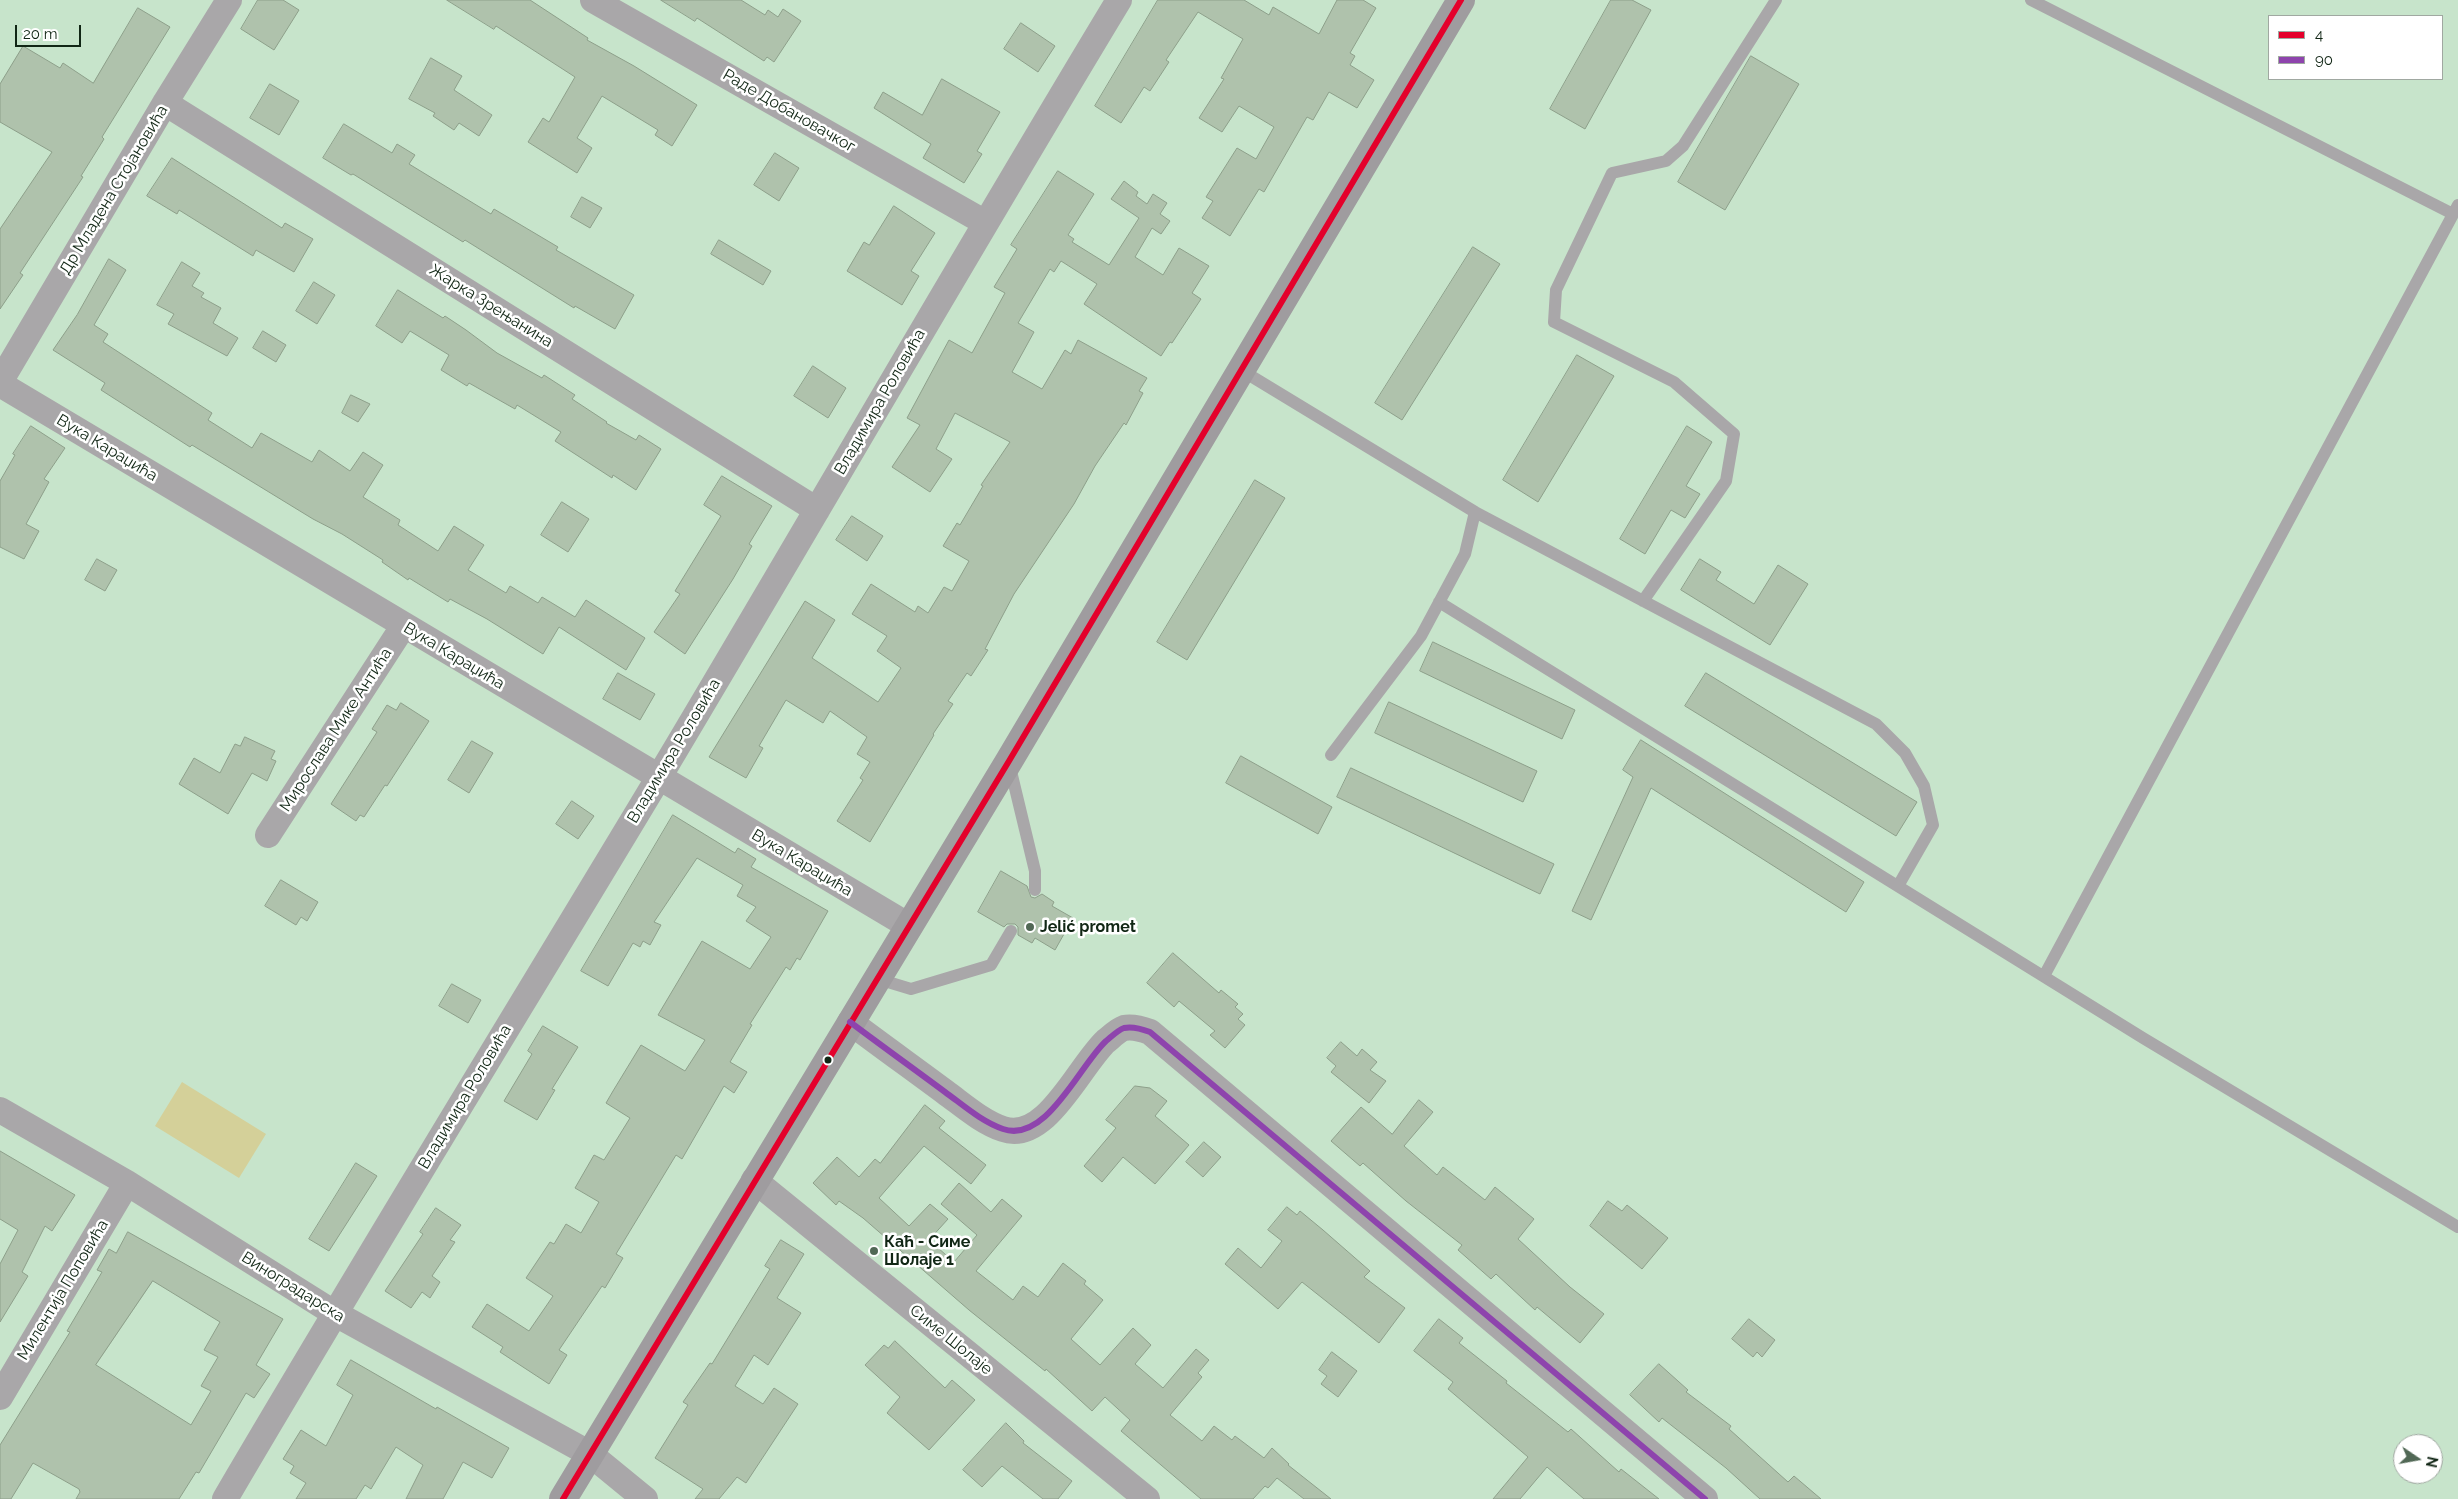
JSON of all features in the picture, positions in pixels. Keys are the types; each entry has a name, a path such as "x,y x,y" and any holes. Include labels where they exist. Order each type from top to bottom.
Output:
{"main road":[{"path":"563,1499 754,1180 1009,761 1461,0"}],"street":[{"name":"Др Младена Стојановића","path":"0,383 165,103 229,0"},
{"name":"Раде Добановачког","path":"594,0 984,222"},
{"name":"Владимира Роловића","path":"225,1499 334,1313 658,778 817,510 984,222 1118,0"},
{"name":"Жарка Зрењанина","path":"165,103 817,510"},
{"name":"Вука Караџића","path":"0,383 658,778 909,926"},
{"name":"Мирослава Мике Антића","path":"268,836 404,626"},
{"path":"850,1022 979,1117 1003,1130 1025,1130 1042,1121 1095,1052 1123,1028 1132,1027 1150,1032 1705,1499"},
{"name":"Виноградарска","path":"0,1110 127,1184 334,1313 590,1454 645,1499"},
{"name":"Симе Шолаје","path":"754,1180 1147,1499"},
{"name":"Милентија Поповића","path":"0,1397 127,1184"}],"lane":[{"path":"1643,601 1726,481 1734,434 1674,382 1554,322 1556,290 1612,173 1666,161 1683,146 1776,0"},
{"path":"2031,0 2455,209 2044,976"},
{"path":"1241,370 1475,512 1876,724 1906,753 1924,786 1933,825 1898,886"},
{"path":"1331,755 1421,636 1465,554 1475,512"},
{"path":"1439,602 2044,976 2458,1227"},
{"path":"1009,761 1035,871 1034,890"},
{"path":"878,979 911,989 991,966 1011,931"}],"shaded area":[{"path":"182,1082 266,1134 239,1178 155,1126"}],"building":[{"path":"258,0 283,0 299,10 274,50 241,29"},
{"path":"447,0 530,0 588,38 587,40 634,66 697,105 672,146 655,135 658,130 602,96 577,138 592,148 577,173 528,142 543,118 549,122 575,77 496,26 494,29"},
{"path":"661,0 741,0 765,15 768,10 778,17 783,9 801,21 774,62 767,57 764,61 697,18 695,21"},
{"path":"1158,0 1244,0 1269,15 1273,7 1319,34 1337,0 1363,0 1376,8 1350,53 1355,56 1350,65 1374,80 1357,108 1329,92 1313,120 1307,117 1264,192 1259,189 1230,236 1202,218 1213,201 1206,197 1237,148 1256,159 1274,127 1239,106 1222,132 1199,118 1224,79 1221,78 1243,39 1198,12 1166,60 1169,62 1150,91 1144,87 1121,123 1095,106"},
{"path":"1611,0 1632,0 1651,10 1585,129 1550,109"},
{"path":"138,8 170,27 102,137 104,139 81,176 83,177 20,273 23,275 0,309 0,229 52,152 0,122 0,84 23,46 60,68 63,63 93,83"},
{"path":"1021,23 1055,46 1038,72 1004,49"},
{"path":"1751,56 1799,84 1725,210 1678,182"},
{"path":"431,58 462,76 454,90 492,115 479,136 459,123 454,130 433,116 435,113 409,99"},
{"path":"942,79 1000,112 977,151 982,154 964,183 923,158 931,144 874,108 883,92 922,115"},
{"path":"270,84 299,101 279,135 250,118"},
{"path":"344,124 392,153 397,144 415,155 409,164 491,214 494,209 558,247 556,250 634,295 615,329 575,306 574,308 465,240 463,242 353,174 351,175 323,158"},
{"path":"775,153 799,168 779,201 754,185"},
{"path":"172,158 282,228 285,223 313,239 294,272 256,250 253,256 179,210 177,214 147,196"},
{"path":"1058,171 1094,194 1068,235 1074,239 1072,242 1109,265 1139,218 1111,199 1124,181 1138,192 1136,196 1147,204 1153,194 1167,203 1160,214 1170,221 1161,234 1152,228 1135,257 1163,275 1179,248 1209,266 1192,293 1201,299 1172,343 1170,342 1161,356 1084,304 1097,284 1061,261 1054,272 1050,269 1018,323 1034,332 1012,372 1042,389 1065,350 1071,354 1078,340 1147,378 1139,391 1143,393 1126,425 1124,423 1095,466 1074,504 1014,594 985,649 988,650 971,676 967,673 948,701 953,704 933,734 870,842 837,821 863,780 860,778 870,762 857,754 867,737 830,711 823,723 786,700 759,746 763,748 746,778 709,757 805,601 835,620 812,658 878,702 901,668 877,651 887,636 852,614 871,584 915,612 918,606 928,613 944,587 952,591 969,561 943,546 957,523 960,525 983,486 981,485 1010,442 955,413 936,449 952,459 930,492 892,467 920,425 907,418 949,340 972,353 1005,293 994,287 1017,249 1011,245"},
{"path":"582,197 602,208 590,228 571,217"},
{"path":"894,206 935,233 911,271 919,276 902,305 847,271 864,242 869,245"},
{"path":"719,240 771,271 763,285 711,254"},
{"path":"1473,247 1500,264 1402,420 1375,403"},
{"path":"109,259 126,270 94,325 108,334 103,342 212,413 208,420 252,448 261,433 312,462 319,450 350,471 363,452 383,465 363,497 400,520 398,525 438,551 454,526 484,545 468,570 506,593 510,586 538,603 542,597 575,617 586,600 645,638 626,670 559,627 543,654 487,619 450,599 448,602 409,578 408,580 382,562 383,560 342,534 313,519 192,445 190,447 101,390 105,383 53,350 77,315"},
{"path":"182,262 200,273 192,286 204,293 201,297 221,308 213,323 238,338 227,356 168,324 174,314 157,305"},
{"path":"314,282 335,295 317,324 296,311"},
{"path":"398,290 443,318 445,316 497,353 542,378 544,375 575,395 572,399 606,423 636,440 639,435 661,449 636,490 613,475 612,478 555,441 561,432 517,405 515,409 469,383 467,386 441,370 449,355 410,331 402,343 376,326"},
{"path":"263,331 286,345 276,362 253,348"},
{"path":"1577,355 1614,376 1538,502 1503,480"},
{"path":"813,366 846,388 828,418 794,396"},
{"path":"351,395 370,404 358,422 342,413"},
{"path":"31,426 65,448 44,479 49,482 26,524 39,531 24,559 0,547 0,481 15,455 13,454"},
{"path":"1687,426 1712,442 1686,486 1700,494 1685,518 1671,510 1645,554 1620,539"},
{"path":"722,476 772,506 749,544 752,546 733,579 685,654 654,632 680,594 675,591 721,516 704,505"},
{"path":"1255,480 1285,498 1187,660 1157,642"},
{"path":"562,502 589,519 568,552 541,535"},
{"path":"852,516 883,536 867,561 836,540"},
{"path":"97,559 117,570 105,591 85,580"},
{"path":"1700,559 1721,572 1716,580 1754,604 1778,565 1808,584 1770,645 1681,590"},
{"path":"1433,642 1575,710 1562,739 1420,671"},
{"path":"618,673 655,694 640,720 603,699"},
{"path":"1706,673 1917,802 1896,836 1685,706"},
{"path":"1389,702 1537,771 1523,802 1375,733"},
{"path":"401,703 429,721 387,786 385,785 364,817 360,815 356,821 331,804 377,732 372,729 387,705 396,710"},
{"path":"245,737 275,751 271,759 276,761 267,781 252,773 228,814 179,784 194,758 220,773 235,744 240,746"},
{"path":"1641,740 1864,882 1846,912 1651,788 1591,920 1572,911 1633,777 1623,770"},
{"path":"472,741 493,753 469,793 448,780"},
{"path":"1241,756 1332,807 1318,834 1226,783"},
{"path":"1351,768 1554,864 1540,894 1337,797"},
{"path":"572,801 594,816 578,839 556,824"},
{"path":"673,815 735,853 738,848 756,859 751,867 828,911 800,960 797,958 790,970 786,967 750,1024 752,1025 730,1062 747,1072 734,1093 724,1086 682,1159 676,1155 616,1254 623,1258 605,1288 602,1286 559,1350 567,1355 549,1384 500,1352 503,1347 472,1327 487,1304 529,1331 553,1296 526,1278 550,1242 554,1244 566,1224 581,1233 599,1202 575,1188 594,1155 604,1160 630,1118 606,1103 613,1091 641,1045 685,1071 705,1040 658,1015 702,941 750,969 771,937 746,921 756,907 737,896 743,885 697,858 654,922 661,925 650,945 643,941 640,947 633,943 608,986 581,971"},
{"path":"1001,871 1027,886 1031,897 1035,898 1042,894 1054,902 1052,906 1073,918 1055,950 1035,938 1032,943 1018,935 1018,927 1015,924 1007,924 1004,927 978,912"},
{"path":"281,880 318,902 307,921 301,917 296,925 265,906"},
{"path":"1173,953 1219,993 1221,990 1238,1004 1235,1007 1243,1014 1238,1019 1245,1025 1225,1048 1210,1035 1215,1031 1179,1001 1174,1007 1147,983"},
{"path":"452,984 481,1000 468,1023 439,1006"},
{"path":"543,1026 578,1047 552,1089 555,1090 537,1120 504,1101 532,1054 528,1051"},
{"path":"1341,1042 1357,1056 1362,1049 1377,1062 1370,1070 1386,1081 1369,1103 1331,1072 1336,1066 1327,1058"},
{"path":"1135,1086 1150,1088 1167,1101 1155,1116 1189,1145 1155,1184 1123,1157 1102,1182 1084,1166 1116,1128 1106,1120"},
{"path":"1419,1100 1433,1112 1404,1146 1437,1175 1443,1167 1485,1200 1495,1187 1534,1219 1518,1239 1570,1287 1604,1314 1580,1343 1537,1307 1535,1310 1496,1274 1491,1279 1458,1250 1462,1245 1406,1201 1363,1163 1360,1166 1331,1141 1361,1107 1392,1134"},
{"path":"925,1105 945,1121 939,1128 986,1165 971,1184 924,1146 879,1198 909,1226 930,1204 948,1219 929,1240 954,1262 977,1235 941,1204 959,1183 991,1212 1002,1199 1022,1216 976,1271 1013,1300 1023,1286 1038,1297 1063,1263 1086,1281 1084,1284 1103,1300 1071,1339 1100,1365 1133,1328 1151,1345 1135,1364 1163,1388 1196,1349 1209,1360 1198,1373 1202,1377 1170,1415 1202,1441 1214,1426 1232,1440 1235,1436 1264,1458 1272,1448 1288,1465 1331,1499 1304,1499 1277,1478 1268,1488 1265,1486 1253,1499 1201,1499 1121,1431 1130,1420 1105,1397 1092,1411 1046,1369 1045,1371 969,1310 863,1218 839,1201 836,1205 813,1183 837,1157 859,1177 875,1159 880,1163"},
{"path":"1204,1142 1221,1157 1203,1177 1186,1162"},
{"path":"0,1151 75,1195 52,1231 45,1226 22,1272 28,1276 0,1322 0,1264 18,1230 0,1219"},
{"path":"356,1163 377,1176 329,1251 309,1239"},
{"path":"1608,1201 1622,1211 1627,1205 1668,1238 1642,1269 1590,1226"},
{"path":"1287,1207 1297,1215 1300,1211 1323,1230 1370,1271 1364,1277 1405,1308 1379,1343 1302,1282 1278,1309 1225,1264 1238,1248 1261,1268 1282,1241 1268,1230"},
{"path":"436,1208 461,1225 450,1240 455,1242 432,1276 440,1282 430,1298 422,1292 411,1308 385,1291 423,1234 420,1232"},
{"path":"128,1232 283,1319 256,1365 270,1374 254,1398 246,1393 199,1473 196,1472 179,1499 76,1499 80,1492 79,1489 33,1463 11,1499 0,1499 0,1445 70,1332 67,1331 102,1272 97,1270 109,1249 116,1253","holes":["153,1281 220,1322 204,1350 218,1357 201,1386 211,1391 191,1425 96,1365"]},
{"path":"781,1240 804,1254 777,1298 801,1313 768,1365 754,1355 735,1386 763,1404 774,1388 798,1404 746,1483 737,1477 719,1499 695,1499 703,1489 655,1458 688,1405 683,1402 710,1363 712,1364 770,1269 765,1266"},
{"path":"1439,1319 1463,1338 1459,1343 1507,1381 1506,1383 1568,1432 1571,1429 1619,1472 1621,1469 1659,1499 1584,1499 1547,1467 1520,1499 1493,1499 1528,1457 1448,1389 1453,1382 1414,1351"},
{"path":"1749,1319 1775,1340 1762,1357 1757,1352 1753,1357 1732,1339"},
{"path":"895,1341 945,1388 952,1380 975,1400 929,1450 887,1413 900,1397 865,1365 884,1345 888,1348"},
{"path":"1332,1352 1357,1371 1338,1397 1321,1384 1327,1376 1319,1370"},
{"path":"351,1360 509,1448 492,1478 463,1462 443,1499 406,1499 423,1465 396,1447 371,1489 365,1485 356,1499 296,1499 306,1483 290,1473 294,1466 283,1459 301,1430 326,1446 353,1395 337,1385"},
{"path":"1659,1364 1688,1390 1686,1392 1731,1426 1729,1429 1788,1482 1794,1476 1821,1499 1760,1499 1726,1468 1662,1418 1659,1422 1630,1395"},
{"path":"1006,1423 1024,1441 1023,1443 1072,1481 1058,1499 1043,1499 1002,1466 982,1487 963,1470"}],"transit line":[{"name":"4","path":"563,1499 1009,761 1461,0"},
{"name":"90","path":"850,1022 980,1118 1003,1129 1019,1131 1033,1125 1047,1114 1106,1041 1117,1032 1131,1027 1150,1032 1705,1499"}],"place":[{"name":"Jelić promet","path":"1030,927"},
{"name":"Каћ - Симе Шолаје 1","path":"874,1251"}]}
